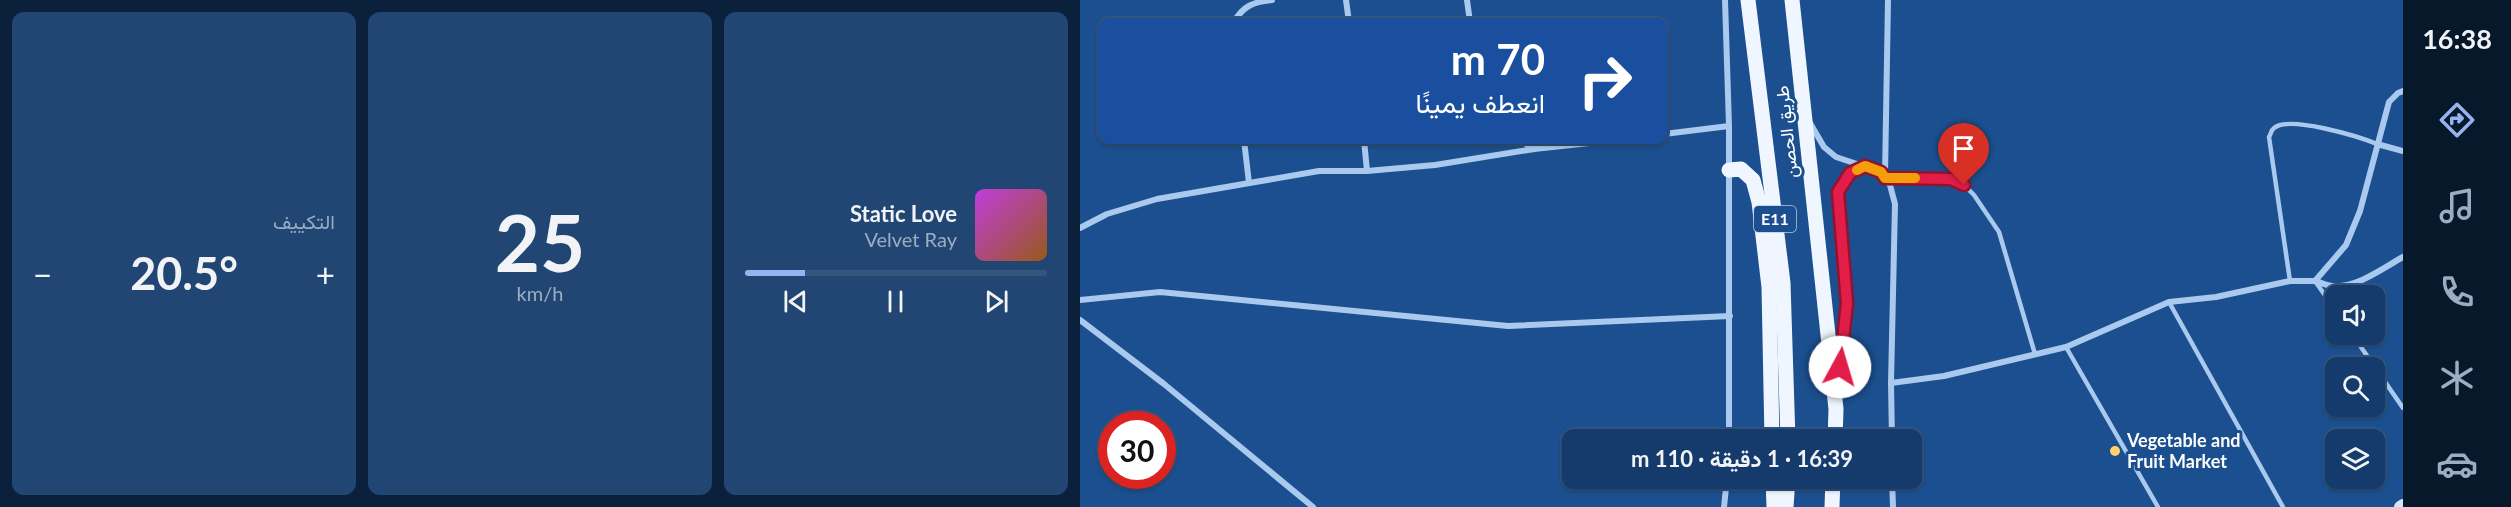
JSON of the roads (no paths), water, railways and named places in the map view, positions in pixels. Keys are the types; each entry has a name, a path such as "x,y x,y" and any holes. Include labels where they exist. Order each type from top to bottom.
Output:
{"main road":[{"name":"طريق الحصن","path":"1748,0 1783,283 1788,429"},
{"name":"طريق الحصن","path":"1792,0 1836,410 1835,429"},
{"path":"1729,170 1741,170 1753,180 1759,202 1769,287 1772,429"},
{"path":"1773,489 1774,507"},
{"path":"1786,507 1787,489"},
{"path":"1832,507 1833,489"}],"street":[{"path":"1237,18 1244,8 1256,2 1272,0"},
{"path":"1346,0 1348,18"},
{"path":"1467,0 1469,18"},
{"path":"1725,0 1729,126 1729,429"},
{"path":"1885,178 1888,0"},
{"path":"2315,280 2346,245 2360,211 2389,102 2403,91"},
{"path":"1805,116 1824,147 1836,157 1881,172 1890,185 1895,204 1892,429"},
{"path":"1668,134 1729,126"},
{"path":"1244,144 1249,183"},
{"path":"1364,144 1367,171"},
{"path":"1526,144 1533,149"},
{"path":"1080,228 1107,214 1157,199 1319,171 1367,171 1435,165 1580,144"},
{"path":"2378,144 2403,151"},
{"path":"1836,410 1847,303 1838,192 1850,173 1865,166"},
{"path":"1891,383 1944,376 2066,347 2169,302 2216,297 2290,281 2315,280 2332,286 2344,285 2367,277 2403,257"},
{"path":"1080,300 1160,292 1508,326 1730,316"},
{"path":"1080,320 1164,384 1313,507"},
{"path":"1724,507 1726,489"},
{"path":"1893,489 1893,507"}],"lane":[{"path":"2290,281 2269,136 2274,128 2284,124 2345,132 2378,144"},
{"path":"1885,178 1951,179 1964,185 1974,195 1999,232 2035,354"},
{"path":"2315,280 2325,295"},
{"path":"2169,302 2283,507"},
{"path":"2360,345 2403,408"},
{"path":"2066,347 2158,507"}],"place":[{"name":"Vegetable and Fruit Market","path":"2115,451"}]}
